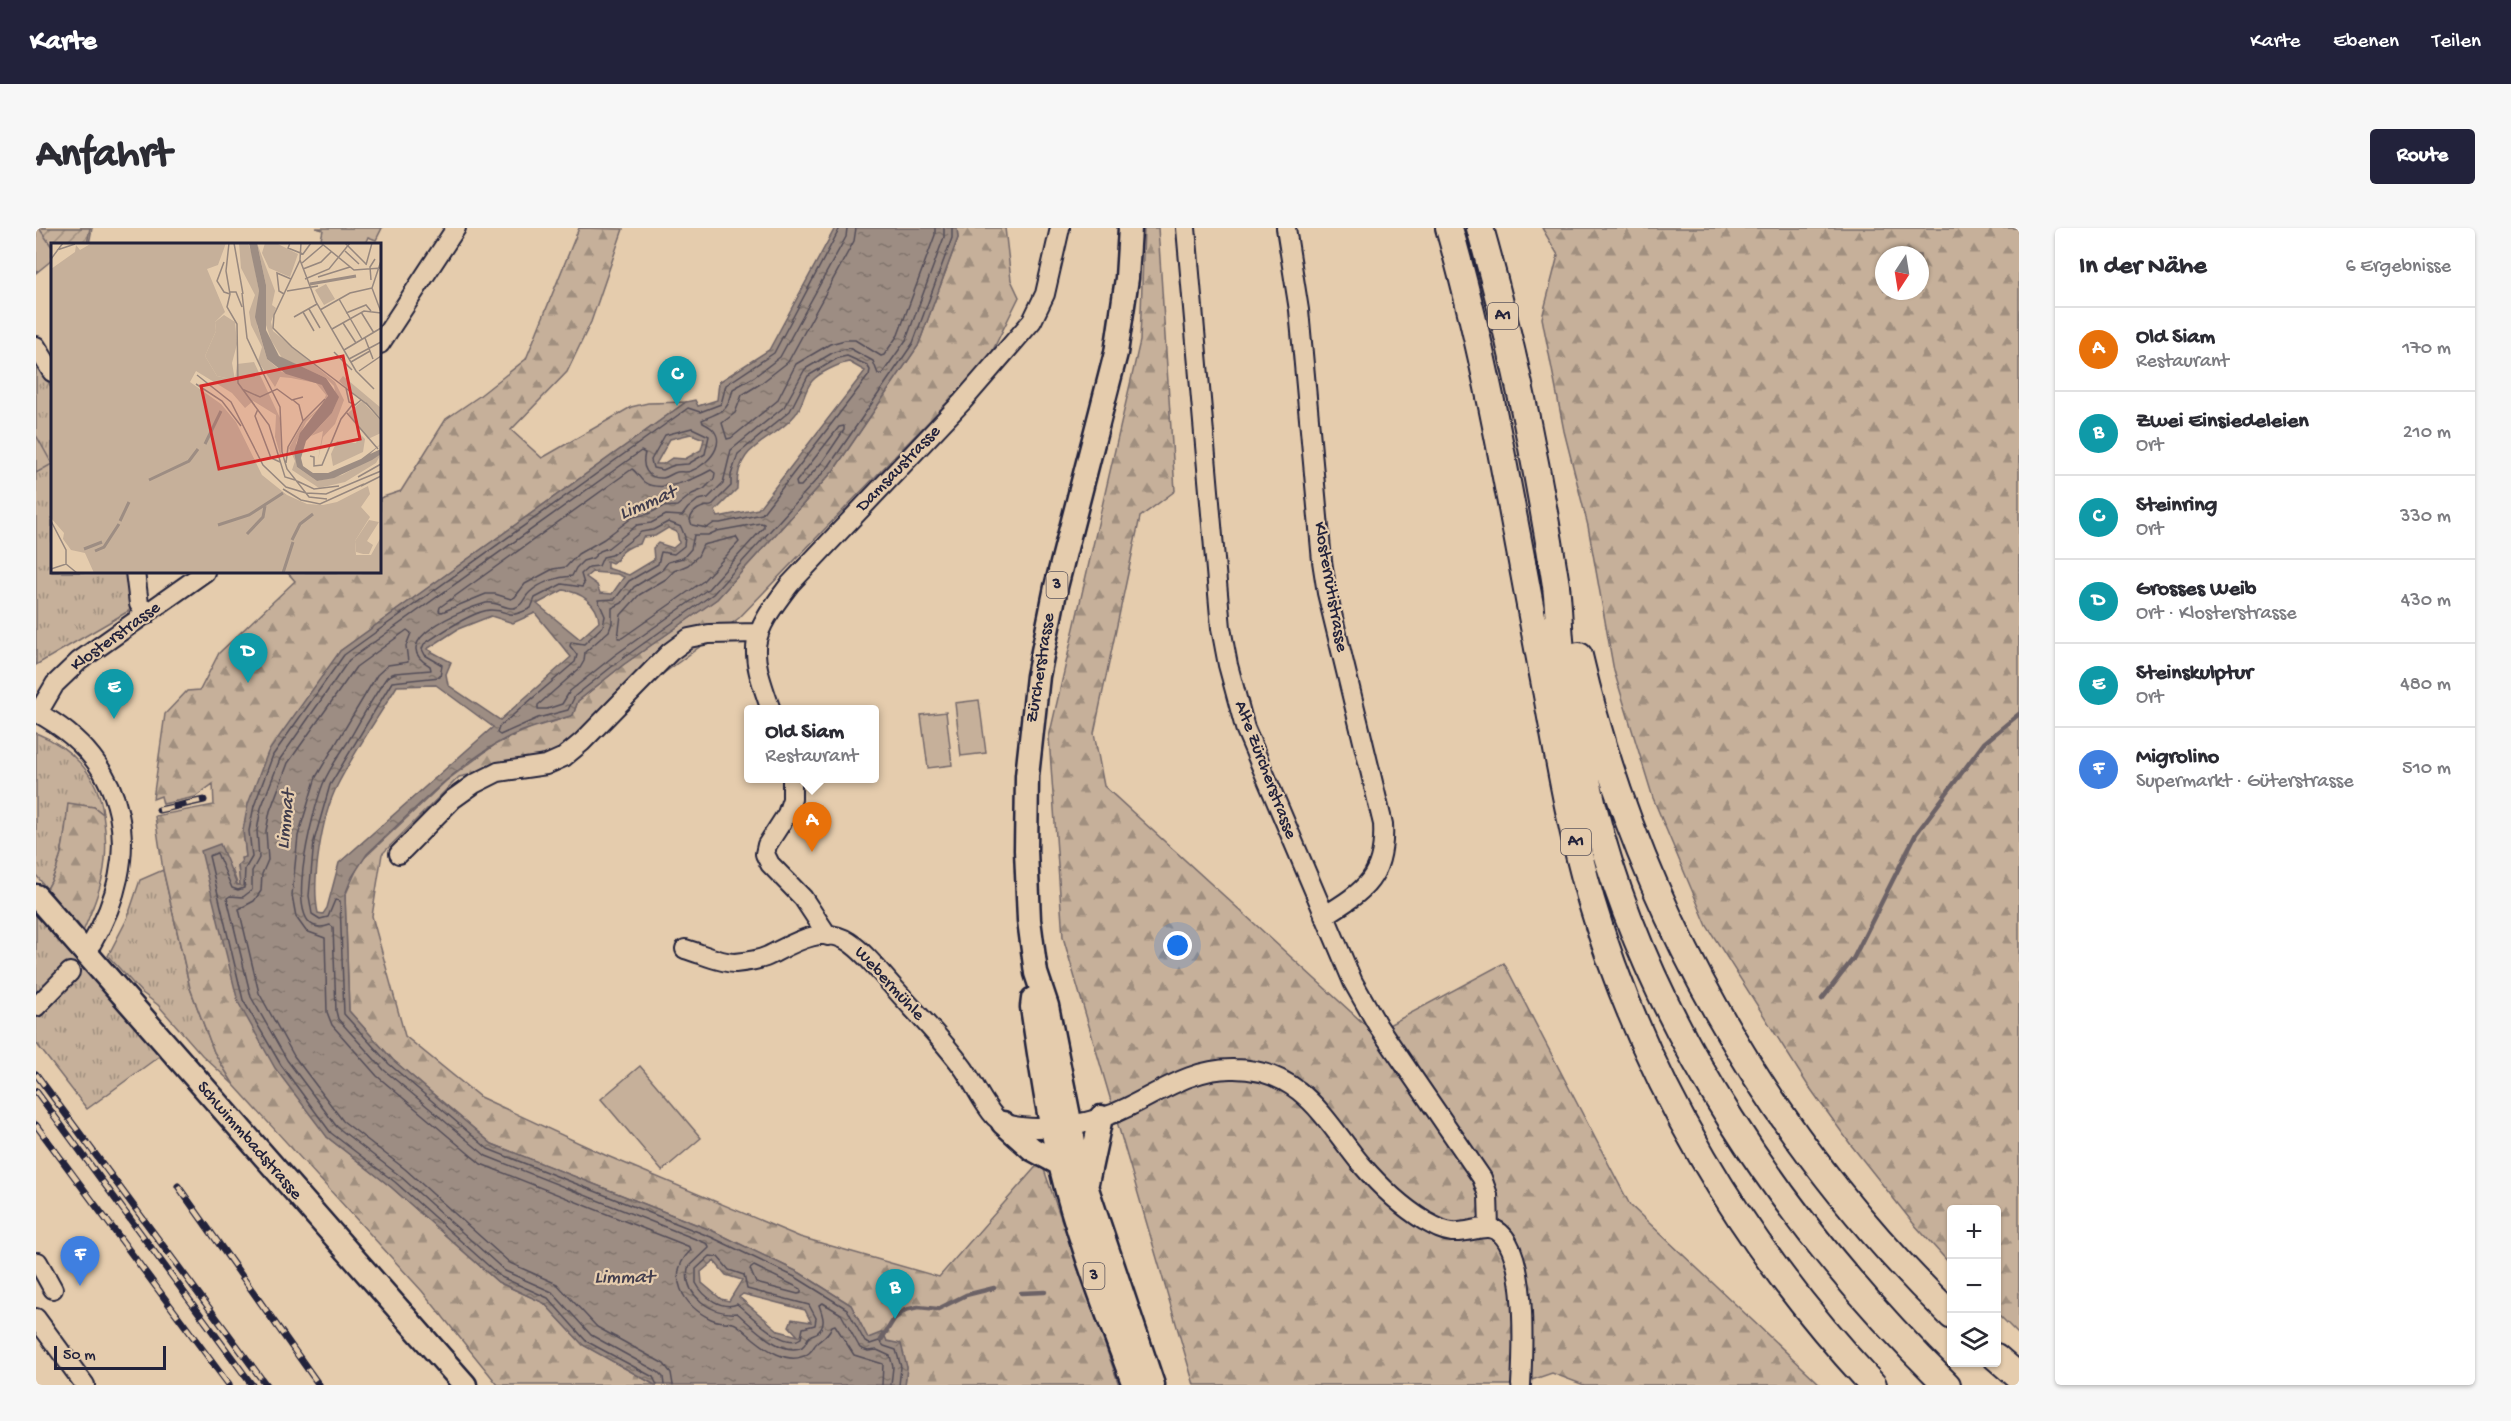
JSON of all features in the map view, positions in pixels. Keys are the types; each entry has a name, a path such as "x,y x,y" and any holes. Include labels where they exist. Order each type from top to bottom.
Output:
{"highway":[{"name":"A1","path":"1449,228 1486,380 1570,815 1590,898 1615,974 1662,1083 1721,1190 1791,1290 1873,1385"},
{"name":"A1","path":"1480,228 1507,334 1556,582 1561,648 1594,809 1619,892 1634,932 1670,1010 1729,1113 1797,1213 1872,1306 1947,1385"},
{"name":"A1","path":"1556,582 1577,644 1596,723 1621,802 1650,877 1695,973 1754,1073 1811,1156 1891,1254 1949,1313"},
{"path":"2001,1361 2019,1377"}],"main road":[{"name":"Zürcherstrasse","path":"1061,1125 1047,1006 1036,973 1029,920 1026,826 1029,755 1036,692 1056,587 1116,353 1126,286 1130,228"},
{"name":"Schwimmbadstrasse","path":"36,896 465,1385"},
{"path":"1086,1187 1101,1117"},
{"path":"1003,1123 1032,1149 1060,1164"},
{"name":"3","path":"1061,1125 1060,1164 1084,1249 1134,1385"},
{"name":"3","path":"1061,1125 1086,1187 1153,1385"}],"street":[{"path":"381,342 456,228"},
{"name":"Damsaustrasse","path":"769,705 758,673 756,655 757,633 771,608 790,584 962,402 1032,321 1045,294 1060,228"},
{"name":"Alte Zürcherstrasse","path":"1186,228 1221,628 1228,665 1253,748 1353,982 1378,1026 1482,1178 1488,1195 1489,1228"},
{"name":"Klosterrütistrasse","path":"1286,228 1299,310 1322,561 1327,592 1383,824 1383,851 1370,883 1356,897 1324,916"},
{"path":"36,346 51,370"},
{"path":"135,573 139,604 146,615"},
{"name":"Klosterstrasse","path":"37,713 55,684 79,661 204,573"},
{"path":"399,854 453,799 474,784 498,772 546,765 564,757 582,742 670,652 689,638 709,634 757,633"},
{"path":"37,713 65,730 88,751 112,791 121,819 123,849 121,872 114,899 92,943"},
{"path":"792,783 792,799 787,814 767,845 765,854 770,864 803,898 828,936"},
{"path":"685,949 732,963 763,958 792,942 811,936 828,936"},
{"name":"Webermühle","path":"828,936 847,940 867,959 951,1052 991,1111 1003,1123"},
{"path":"36,1007 70,972"},
{"path":"1003,1123 1029,1127 1061,1125 1101,1117 1125,1109 1179,1081 1200,1073 1234,1068 1266,1074 1295,1088 1311,1100 1363,1166 1417,1216 1436,1227 1453,1232 1489,1228 1501,1233 1509,1245 1517,1277 1521,1319 1521,1385"},
{"path":"37,1262 53,1289"},
{"path":"36,1318 85,1385"}],"green space":[{"path":"36,228 92,228 89,243 51,243 51,261 36,273"},
{"path":"39,228 90,228 87,243 51,243 51,246"},
{"path":"316,228 382,228 376,240 368,237 365,243 320,243 323,230"},
{"path":"579,228 623,229 591,322 567,372 511,430 542,458 631,407 648,403 686,402 340,651 243,830 246,857 238,865 240,885 238,885 327,1137 391,1187 498,1282 544,1303 583,1345 655,1385 498,1385 422,1291 234,1085 214,1052 190,988 163,870 155,816 214,805 213,784 195,797 163,804 161,796 153,799 165,714 187,691 200,690 219,653 295,581 288,573 381,573 381,498 401,491 446,419 526,359"},
{"path":"957,228 1005,228 1011,280 1019,297 988,360 739,618 548,758 459,777 382,854 372,916 405,1036 480,1097 605,1155 800,1237 939,1277 1041,1161 1119,1385 905,1385 907,1367 868,1339 851,1305 800,1273 713,1231 492,1144 393,1060 349,1011 345,896 360,862 446,781 496,744 541,723 550,723 573,715 578,701 623,665 717,599 834,470 918,346 958,238"},
{"path":"1144,228 1158,228 1175,491 1140,517 1094,733 1104,786 1374,1033 1504,963 1630,1205 1821,1385 1584,1385 1552,1373 1517,1385 1194,1385 1063,937 1049,737 1140,341"},
{"path":"1542,228 2019,228 2019,1335 2001,1317 2001,1205 1947,1205 1947,1261 1913,1223 1851,1145 1807,1084 1707,926 1653,798 1614,671 1588,526 1564,431 1542,318 1558,255"},
{"path":"36,362 51,386 51,573 126,573 132,609 36,665"},
{"path":"36,435 51,465 36,473"},
{"path":"979,700 986,753 961,756 955,703"},
{"path":"946,712 952,765 928,768 921,715"},
{"path":"36,733 61,746 81,764 96,787 103,814 94,807 68,804 60,858 47,889 36,875"},
{"path":"68,803 94,807 103,814 105,831 103,876 82,934 47,889 60,858"},
{"path":"163,870 190,988 214,1052 234,1085 202,1055 158,1005 141,992 108,956 127,919 140,880"},
{"path":"36,914 161,1055 87,1109 36,1043"},
{"path":"640,1066 701,1138 662,1171 601,1099"}],"water":[{"name":"Limmat","path":"835,228 957,228 958,238 918,346 834,470 717,599 623,665 578,701 573,715 514,734 478,755 429,796 367,854 352,877 345,895 349,1011 393,1060 492,1144 713,1231 800,1273 851,1305 868,1338 883,1332 887,1341 901,1344 907,1367 905,1385 655,1385 583,1345 544,1303 498,1282 391,1187 327,1137 275,1068 238,1002 201,851 220,844 237,885 240,885 238,865 242,863 241,858 246,857 243,830 248,804 268,752 340,651 686,402 695,400 698,406 717,400 719,382 769,350","holes":["849,362 865,371 758,509 718,517 715,511 737,489 738,474 742,462 749,453 786,425 795,415 807,389 815,378","691,434 704,439 701,450 685,459 672,458 663,464 656,464 670,439","668,528 677,532 679,543 673,548 658,543 653,548 654,560 629,575 607,568 607,561 612,563 617,560 626,549 640,544 643,537 655,536","592,572 617,574 624,577 612,594 600,593 597,585 586,577","563,590 576,593 592,604 599,622 580,639 537,604","535,613 571,657 500,720 448,685 446,674 451,662 427,649 458,629 491,616 513,623","436,685 493,727 339,863 327,908 323,914 318,913 316,899 319,848 332,799 351,761 397,686","714,1261 726,1275 742,1280 729,1301 721,1299 702,1283 701,1272","743,1294 805,1310 811,1322 792,1319 789,1326 798,1336 779,1331 739,1297"]}],"waterway":[{"path":"1822,999 1853,959 1916,834 1984,743 2019,714"},
{"path":"881,1340 894,1319 905,1310 918,1307 938,1309 966,1295 994,1288"},
{"path":"1021,1293 1045,1292"}],"railway":[{"path":"159,810 204,800"},
{"path":"36,1074 266,1385"},
{"path":"36,1091 252,1385"},
{"path":"36,1125 229,1385"},
{"path":"178,1186 319,1385"}],"place":[{"name":"Steinring","path":"677,406"},
{"name":"Grosses Weib","path":"248,683"},
{"name":"Steinskulptur","path":"114,719"},
{"name":"Old Siam","path":"812,852"},
{"name":"Migrolino","path":"80,1286"},
{"name":"Zwei Einsiedeleien","path":"895,1319"}]}
